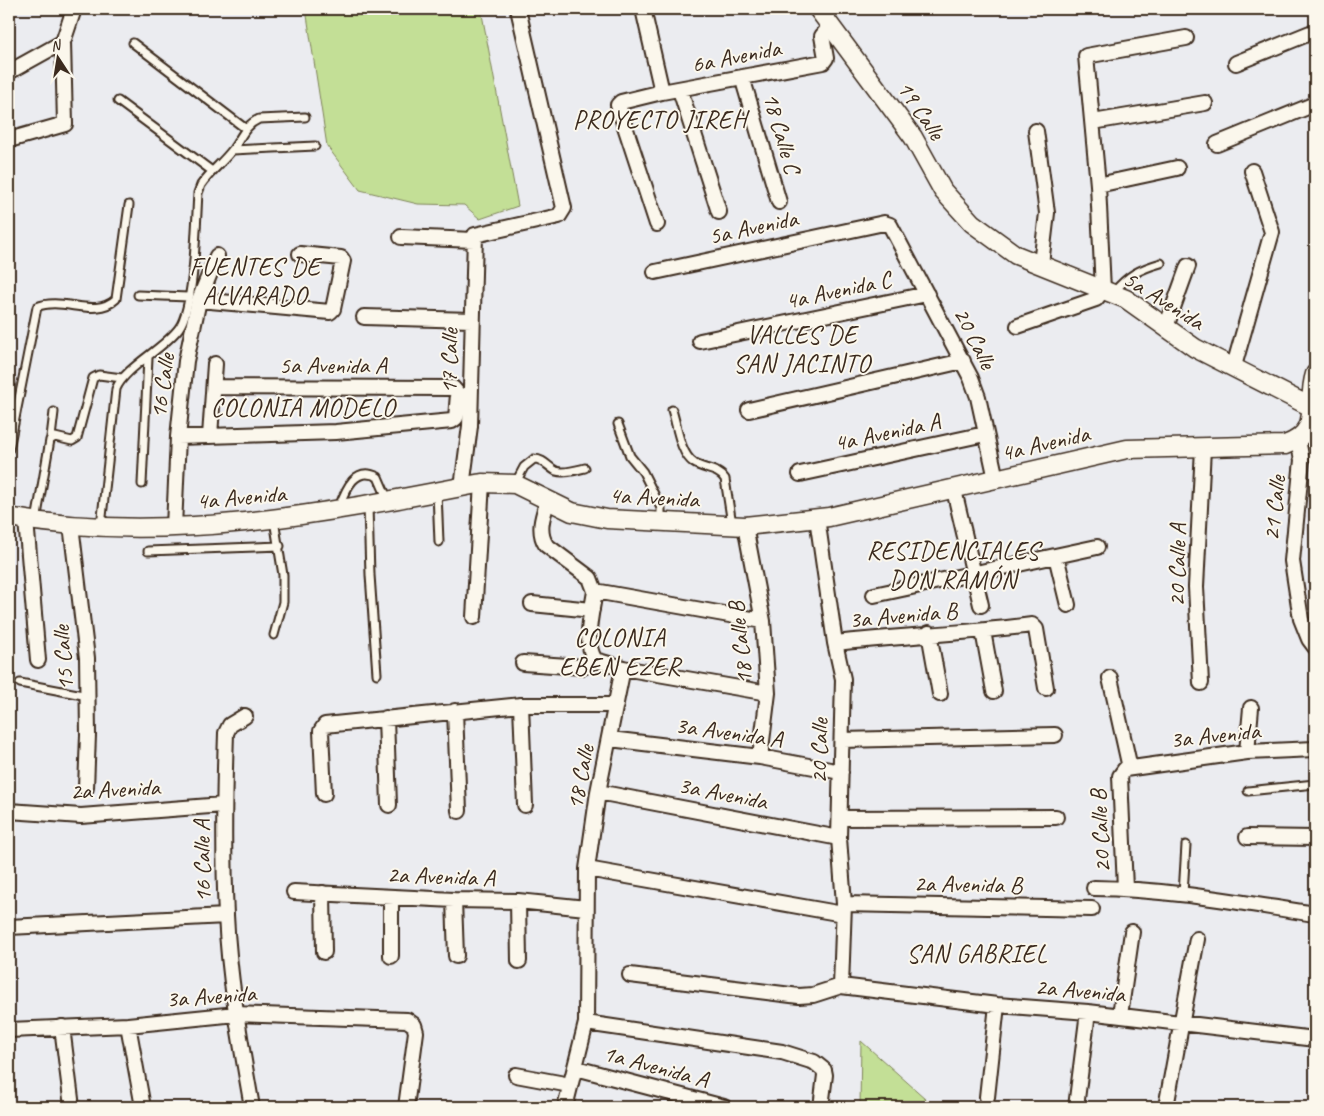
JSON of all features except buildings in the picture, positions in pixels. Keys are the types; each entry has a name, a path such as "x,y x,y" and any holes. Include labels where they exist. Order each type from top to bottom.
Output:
{"street":[{"path":"9,140 65,124 63,42 74,9"},
{"path":"401,237 474,238 563,213 564,208 518,9"},
{"path":"643,9 662,92"},
{"name":"19 Calle","path":"818,9 913,137 943,191 961,212 987,234"},
{"name":"6a Avenida","path":"657,224 618,105 621,102 662,92 823,62 826,58 822,36 830,26"},
{"path":"1236,63 1315,31"},
{"path":"1018,326 1096,299 1108,292 1086,56 1186,38"},
{"path":"9,72 63,42"},
{"name":"18 Calle C","path":"742,77 779,202"},
{"path":"680,90 719,212"},
{"path":"1093,122 1205,103"},
{"path":"1217,144 1315,104"},
{"path":"1036,131 1048,212 1041,264"},
{"path":"1098,185 1177,168"},
{"path":"1234,366 1272,232 1252,171"},
{"name":"5a Avenida","path":"655,272 884,223 890,225"},
{"name":"20 Calle","path":"890,225 963,361 978,397 996,479"},
{"name":"5a Avenida","path":"987,234 1016,255 1108,292 1166,327 1195,348 1234,366 1314,409"},
{"name":"17 Calle","path":"462,487 470,426 474,238"},
{"path":"194,298 330,312 333,309 343,261 341,258 300,254"},
{"name":"16 Calle","path":"174,526 178,437 194,298 217,256"},
{"path":"1166,327 1188,266"},
{"name":"4a Avenida C","path":"700,341 927,294"},
{"path":"364,317 472,320"},
{"path":"749,410 963,361"},
{"path":"178,437 210,436 215,364"},
{"path":"1298,440 1306,433 1314,409 1315,374"},
{"name":"5a Avenida A","path":"210,436 336,432 452,421 456,418 457,413 458,394 453,388 214,387"},
{"name":"4a Avenida A","path":"800,474 985,434"},
{"name":"4a Avenida","path":"23,519 101,527 174,526 274,519 368,505 482,484 515,484 572,512 607,519 739,525 817,518 954,490 1126,449 1284,445 1298,440"},
{"name":"21 Calle","path":"1298,440 1302,460 1292,562 1301,619 1309,640 1315,647"},
{"name":"20 Calle A","path":"1201,683 1196,587 1203,448"},
{"path":"474,617 482,484"},
{"path":"954,490 981,605"},
{"path":"548,500 543,514 542,539 546,545 590,578 594,591 589,642 590,652 595,660 623,668 768,694"},
{"name":"20 Calle","path":"817,518 835,643 843,679 840,818 843,909 841,986"},
{"path":"23,519 38,660"},
{"name":"15 Calle","path":"71,525 87,658 86,788"},
{"name":"18 Calle B","path":"739,525 763,621 768,694 760,757"},
{"path":"874,596 1097,547"},
{"path":"1056,556 1068,605"},
{"path":"594,591 763,621"},
{"path":"532,604 592,610"},
{"name":"3a Avenida B","path":"835,643 929,633 983,631 1034,626 1046,688"},
{"path":"983,631 994,691"},
{"path":"929,633 940,694"},
{"path":"524,663 583,667 595,660"},
{"name":"18 Calle","path":"565,1107 586,1023 587,869 598,792 623,668"},
{"name":"20 Calle B","path":"1110,678 1126,770 1120,776 1125,888"},
{"path":"324,794 322,727 325,725 521,705 616,705"},
{"path":"521,705 525,805"},
{"path":"1247,752 1250,708"},
{"path":"455,711 459,811"},
{"name":"16 Calle A","path":"236,1014 226,916 223,805 226,733 230,725 245,716"},
{"path":"386,718 389,805"},
{"path":"842,740 1055,735"},
{"name":"3a Avenida A","path":"610,739 760,757 841,772"},
{"name":"3a Avenida","path":"1126,770 1247,752 1315,749"},
{"name":"3a Avenida","path":"598,792 840,838"},
{"name":"2a Avenida","path":"9,812 82,816 223,805"},
{"path":"840,818 1056,817"},
{"path":"1247,837 1315,838"},
{"name":"2a Avenida B","path":"587,869 843,909 1092,909"},
{"path":"1094,888 1125,888 1183,894 1315,914"},
{"name":"2a Avenida A","path":"294,892 454,900 518,901 586,908"},
{"path":"323,893 324,952"},
{"path":"391,897 391,956"},
{"path":"454,900 456,956"},
{"path":"518,901 519,961"},
{"path":"9,927 226,916"},
{"path":"1120,1016 1132,932"},
{"path":"1166,1107 1197,939"},
{"path":"630,975 799,996 813,995 841,986"},
{"name":"2a Avenida","path":"841,986 997,1005 1182,1022 1315,1039"},
{"path":"987,1096 997,1005"},
{"path":"1076,1107 1088,1012"},
{"path":"236,1014 252,1107"},
{"name":"3a Avenida","path":"9,1030 62,1026 128,1025 236,1014 407,1020 414,1025 416,1032 406,1107"},
{"path":"586,1023 782,1052 814,1062 824,1070 821,1107"},
{"path":"128,1025 143,1107"},
{"path":"62,1026 72,1107"},
{"name":"1a Avenida A","path":"576,1068 724,1107"},
{"path":"516,1075 570,1085"}],"lane":[{"path":"133,43 246,129"},
{"path":"118,101 212,171"},
{"path":"101,527 116,389 122,378 148,358 178,328 194,298 191,286 198,192 212,171 233,150 246,129 259,119 305,117"},
{"path":"233,150 315,146"},
{"path":"9,449 37,307 44,304 54,304 102,308 116,299 129,205"},
{"path":"1108,292 1129,275 1140,269 1162,263"},
{"path":"138,294 194,298"},
{"path":"142,484 148,358"},
{"path":"51,437 72,441 78,438 93,378 99,375 122,378"},
{"path":"672,410 688,458 695,464 722,474 725,479 739,525"},
{"path":"23,519 39,492 51,437 54,412"},
{"path":"618,424 630,456 644,472 661,508 661,522"},
{"path":"515,484 524,467 534,459 540,459 556,471 562,472 586,468"},
{"path":"338,509 351,480 371,473 378,477 388,500"},
{"path":"437,492 439,542"},
{"path":"368,505 370,575 377,674"},
{"path":"274,519 280,546 283,602 274,635"},
{"path":"148,551 280,546"},
{"path":"20,683 88,696"},
{"path":"1248,791 1315,784"},
{"path":"1183,894 1186,845"}],"green space":[{"path":"306,9 481,9 518,206 480,219 464,205 418,204 360,190 327,146"},
{"path":"861,1041 935,1107 860,1107"}],"district":[{"name":"PROYECTO JIREH","path":"660,119"},
{"name":"FUENTES DE ALVARADO","path":"255,280"},
{"name":"VALLES DE SAN JACINTO","path":"802,348"},
{"name":"COLONIA MODELO","path":"303,407"},
{"name":"RESIDENCIALES DON RAMÓN","path":"953,564"},
{"name":"COLONIA EBEN EZER","path":"620,652"},
{"name":"SAN GABRIEL","path":"977,953"}]}
